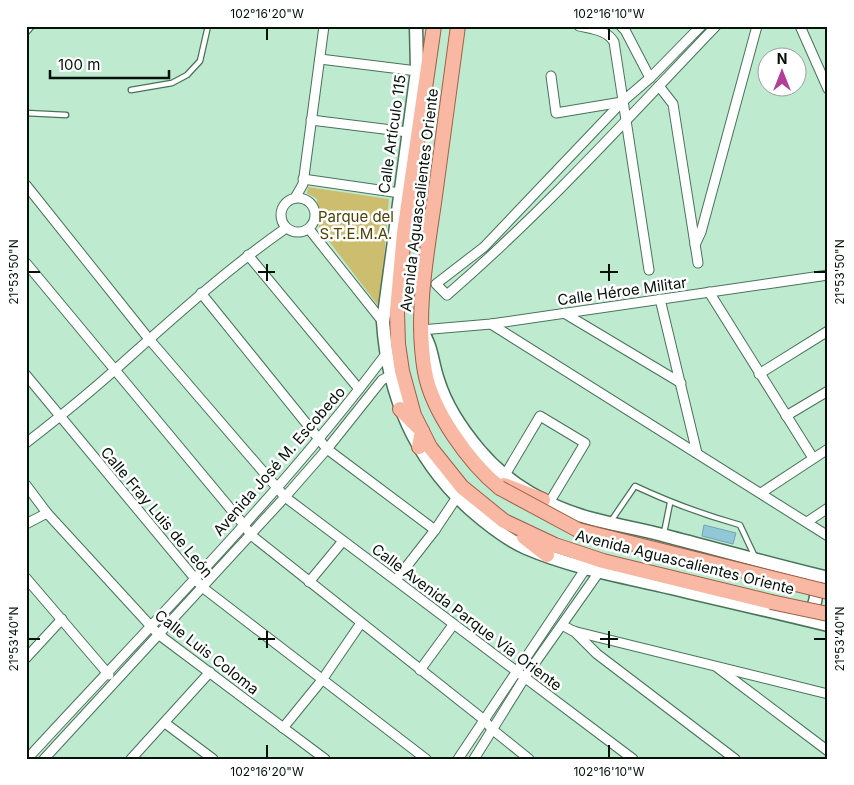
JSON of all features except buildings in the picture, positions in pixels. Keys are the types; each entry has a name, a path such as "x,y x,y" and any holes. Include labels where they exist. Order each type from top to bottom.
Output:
{"main road":[{"name":"Avenida Aguascalientes Oriente","path":"434,26 404,233 398,311 398,344 402,371 414,415 430,447 462,487 510,524 555,545 596,559 828,614"},
{"name":"Avenida Aguascalientes Oriente","path":"458,26 425,265 420,330 425,373 433,402 454,437 488,478 502,482 578,530 828,592"},
{"path":"391,256 404,233"},
{"path":"433,402 456,417"},
{"path":"400,409 422,431 419,447"},
{"path":"488,478 546,502"},
{"path":"510,524 547,555"}],"street":[{"path":"295,198 303,181 324,26"},
{"name":"Calle Artículo 115","path":"416,26 417,71 383,322 390,375 400,409 426,459 457,497 484,521 526,547 593,570"},
{"path":"579,26 603,32 610,36 614,42 649,270"},
{"path":"621,26 625,30 650,78"},
{"path":"701,26 650,78 622,102 484,247 436,284 446,295 493,255 626,121 716,26"},
{"path":"695,245 701,232 757,26"},
{"path":"800,26 828,89"},
{"path":"320,59 417,71"},
{"path":"551,76 556,113 622,102"},
{"path":"659,86 673,104 698,264"},
{"path":"311,120 408,132"},
{"path":"303,181 400,193"},
{"path":"303,181 308,201 316,214 313,225 309,229 300,232 290,231 281,220 281,210 286,202 295,198 308,201"},
{"name":"Calle Avenida Parque Vía Oriente","path":"26,185 149,339 285,498 633,759"},
{"path":"26,443 116,369 201,293 248,255 286,228"},
{"path":"309,229 383,322"},
{"path":"484,247 493,255"},
{"path":"248,255 359,389"},
{"path":"26,263 116,369 244,525 250,535 483,720 529,759"},
{"name":"Calle Héroe Militar","path":"420,330 491,324 828,275"},
{"path":"709,292 813,458"},
{"path":"201,293 327,449 435,530"},
{"path":"660,299 696,452"},
{"path":"564,313 681,383"},
{"path":"491,324 828,536"},
{"path":"420,330 426,337 431,350 443,393 456,417 502,482 562,509 828,578"},
{"path":"759,374 828,331"},
{"name":"Avenida José M. Escobedo","path":"27,759 276,489 386,354"},
{"name":"Calle Fray Luis de León","path":"26,375 202,587 426,759"},
{"name":"Avenida José M. Escobedo","path":"44,759 285,498 382,380 390,375"},
{"path":"786,416 828,391"},
{"path":"502,482 540,416 585,443 546,502"},
{"path":"761,493 828,449"},
{"name":"Calle Luis Coloma","path":"26,485 48,513 158,634 325,759"},
{"path":"396,580 435,530 457,497"},
{"path":"807,522 828,508"},
{"path":"26,524 48,513"},
{"path":"309,582 343,540"},
{"path":"474,759 525,678 562,626 593,570"},
{"path":"458,759 516,672 593,570"},
{"name":"Avenida Aguascalientes Oriente","path":"593,570 828,625"},
{"path":"798,618 806,617 815,606 817,598 814,584 802,572"},
{"path":"26,578 114,681"},
{"path":"26,658 62,619"},
{"path":"283,728 322,680 361,624"},
{"path":"420,670 453,624"},
{"path":"562,626 574,631 828,694"},
{"path":"574,631 596,654 735,759"},
{"path":"715,665 828,751"},
{"path":"132,759 210,672"},
{"path":"165,723 213,759"}],"lane":[{"path":"26,33 32,26"},
{"path":"131,90 172,83 186,75 200,61 208,26"},
{"path":"26,112 66,115"},
{"path":"610,523 635,486 670,503 740,525 757,560"},
{"path":"663,535 670,503"}],"green space":[{"name":"Parque del S.T.E.M.A.","path":"308,187 389,199 380,308 319,228 317,199 307,193"}]}
